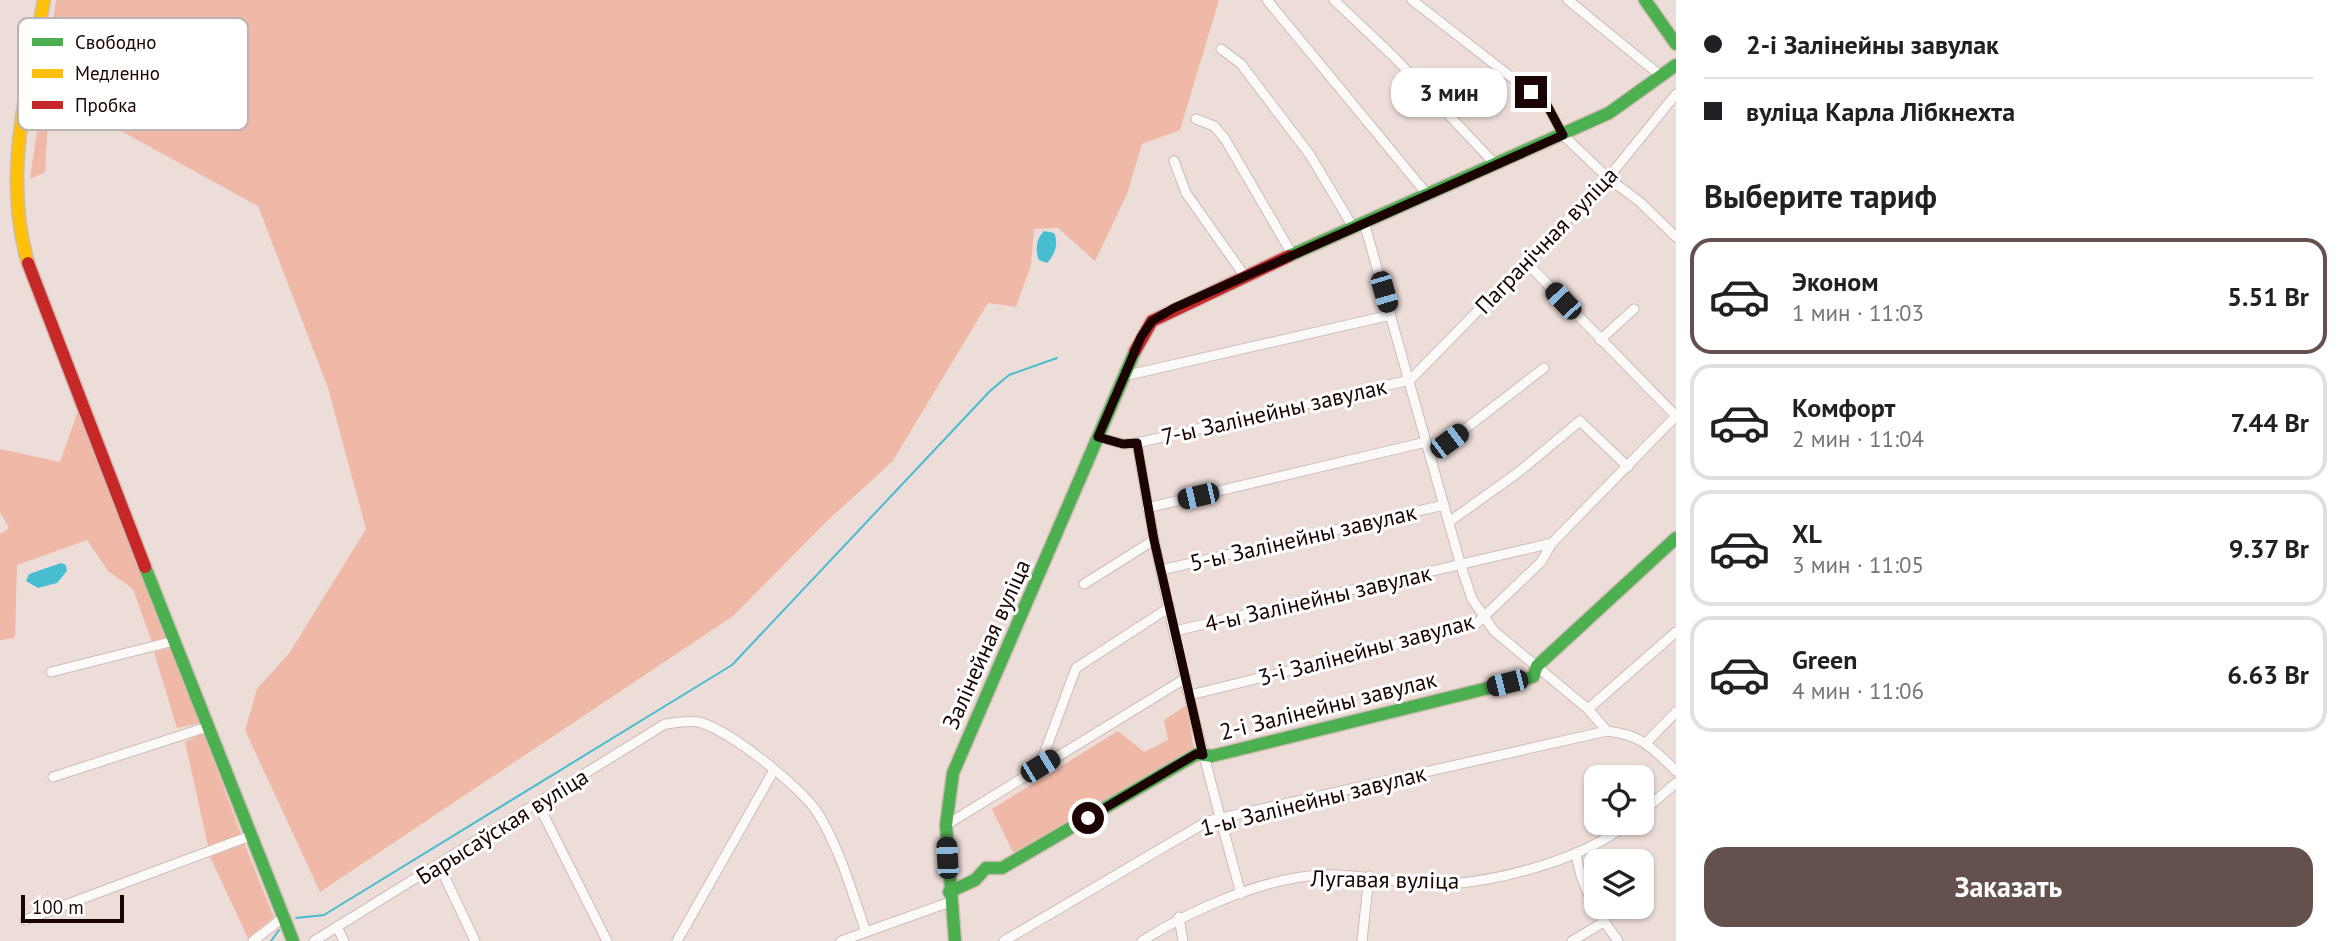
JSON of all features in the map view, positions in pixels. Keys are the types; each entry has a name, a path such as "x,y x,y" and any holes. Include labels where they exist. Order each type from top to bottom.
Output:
{"street":[{"path":"41,18 44,0"},
{"path":"1268,0 1427,194"},
{"path":"1334,0 1376,38 1494,164"},
{"path":"1412,0 1547,105 1563,135 1676,237"},
{"path":"1568,0 1661,76"},
{"path":"1645,0 1676,44"},
{"path":"1221,49 1241,64 1359,225 1391,316 1461,566 1472,598 1484,619 1588,709 1607,731 1631,733 1647,742 1676,771"},
{"name":"Залінейная вуліца","path":"955,941 946,825 953,773 1141,337 1152,321 1244,275 1609,113 1676,65"},
{"name":"Пагранічная вуліца","path":"1410,380 1608,178 1676,94"},
{"path":"1196,119 1214,126 1225,139 1292,254"},
{"path":"21,130 16,199 22,242 36,289 293,941"},
{"path":"1174,161 1186,193 1244,275"},
{"path":"1526,262 1676,416"},
{"path":"1600,340 1634,309"},
{"path":"1124,376 1391,316"},
{"path":"1430,456 1544,368"},
{"name":"7-ы Залінейны завулак","path":"1098,437 1123,444 1137,443 1410,380"},
{"name":"3-і Залінейны завулак","path":"1190,695 1475,625 1541,562 1552,543 1676,416"},
{"path":"1449,522 1520,471 1580,421 1628,467"},
{"path":"1147,508 1426,442"},
{"path":"1137,443 1147,508 1203,755 1241,894"},
{"name":"5-ы Залінейны завулак","path":"1161,570 1444,505"},
{"path":"1537,666 1676,538"},
{"path":"1084,584 1154,540"},
{"name":"4-ы Залінейны завулак","path":"1175,631 1552,543"},
{"name":"4-ы Залінейны завулак","path":"1040,766 1076,668 1170,607"},
{"path":"1588,709 1676,632"},
{"path":"51,672 174,641"},
{"name":"2-і Залінейны завулак","path":"842,941 950,897 975,880 986,868 1002,868 1196,754 1212,756 1533,677 1537,666"},
{"path":"946,825 1186,678"},
{"path":"1647,742 1676,712"},
{"name":"Барысаўская вуліца","path":"314,941 665,724 698,722 733,739 774,770"},
{"path":"52,777 207,727"},
{"name":"1-ы Залінейны завулак","path":"1004,941 1151,852 1208,821 1607,731"},
{"path":"677,941 774,770 816,810 832,840 866,932"},
{"path":"1654,802 1676,783"},
{"path":"538,804 607,941"},
{"name":"Лугавая вуліца","path":"1142,941 1179,917 1241,894 1320,875 1369,876 1448,884 1511,873 1576,853 1614,835"},
{"path":"25,920 250,836"},
{"path":"1576,853 1583,887 1618,941"},
{"path":"439,865 475,941"},
{"path":"1362,941 1369,876"},
{"path":"253,941 284,917"},
{"path":"1179,917 1183,941"},
{"path":"1572,941 1604,922"},
{"path":"337,927 344,941"}],"shaded area":[{"path":"56,0 1219,0 1180,130 1142,144 1127,194 1095,261 1058,228 1034,229 1031,265 1016,307 988,303 892,462 829,519 733,616 320,892 245,730 257,689 290,652 366,529 328,388 258,206 119,130 248,130 248,18 53,18"},
{"path":"37,130 48,130 45,172 30,179"},
{"path":"78,411 168,637 152,642 133,589 108,571 87,540 17,565 15,638 0,640 0,534 9,528 0,512 0,449 60,462"},
{"path":"171,648 199,723 177,728 154,652"},
{"path":"1187,705 1194,751 1014,854 992,809 1118,731 1144,752 1168,740 1164,720"},
{"path":"203,733 241,834 208,846 185,742"},
{"path":"244,843 274,917 248,938 210,857"}],"water":[{"path":"1044,231 1054,233 1056,241 1054,253 1047,263 1039,260 1037,252 1038,241"},
{"path":"61,563 66,565 67,571 57,583 38,588 26,581 29,574"}],"waterway":[{"path":"296,918 324,915 732,665 990,391 1009,375 1057,358"},
{"path":"271,941 279,930"}],"traffic: fast":[{"path":"1645,0 1676,44"},
{"path":"1289,256 1609,113 1676,65"},
{"path":"955,941 946,825 953,773 1135,351"},
{"path":"949,892 975,880 986,868 1002,868 1197,754 1212,756 1533,677 1537,666 1676,538"},
{"path":"145,567 293,941"}],"traffic: slow":[{"path":"41,18 44,0"},
{"path":"20,130 17,197 28,263"}],"traffic: jam":[{"path":"1135,351 1152,321 1289,256"},
{"path":"28,263 145,567"}],"route":[{"path":"1088,818 1196,754 1203,755 1147,508 1137,443 1123,444 1098,437 1141,337 1152,321 1174,308 1563,135 1547,105 1531,92"}]}
